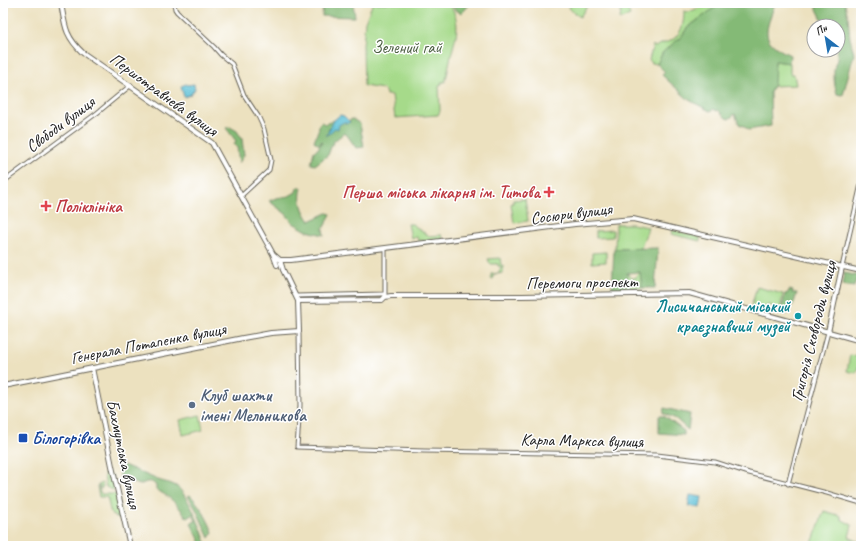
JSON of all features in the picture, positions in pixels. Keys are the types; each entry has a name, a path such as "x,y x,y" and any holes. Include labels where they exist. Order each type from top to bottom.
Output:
{"main road":[{"name":"Першотравнева вулиця","path":"61,3 66,31 72,42 83,53 131,85 212,143 298,298 299,331"},
{"name":"Сосюри вулиця","path":"279,262 570,225 633,220 861,271"},
{"name":"Григорія Сковороди вулиця","path":"828,332 842,267"},
{"name":"Перемоги проспект","path":"298,298 382,300 384,295 522,296 689,293 861,341"},
{"name":"Генерала Потапенка вулиця","path":"3,386 271,332 299,331"},
{"name":"Бахмутська вулиця","path":"92,368 130,546"}],"street":[{"path":"174,3 177,12 214,47 220,55 232,64 244,95 258,116 265,134 271,160 269,170 241,196"},
{"name":"Свободи вулиця","path":"3,182 97,113 131,85"},
{"name":"Григорія Сковороди вулиця","path":"842,267 861,184"},
{"path":"384,295 385,249"},
{"name":"Першотравнева вулиця","path":"297,448 300,406 299,331"},
{"name":"Григорія Сковороди вулиця","path":"788,484 828,332"},
{"name":"Карла Маркса вулиця","path":"297,448 657,455 714,462 788,484 861,503"}],"green space":[{"path":"323,3 353,3 355,17 322,16"},
{"name":"Зелений гай","path":"373,3 449,3 456,18 457,31 445,82 441,82 442,84 439,85 440,111 438,115 395,118 392,95 386,95 383,89 364,86 363,46 365,21"},
{"path":"451,3 471,3 462,13 455,10"},
{"path":"570,3 589,3 580,17 568,8"},
{"path":"620,3 623,3 630,15 620,20 621,11 619,7"},
{"path":"710,3 721,3 687,28 681,37 663,52 657,64 652,63 649,60 653,45 655,47 670,41 680,32 684,20 684,11 689,12"},
{"path":"721,3 775,3 767,28 767,34 773,45 790,55 789,63 775,61 774,84 770,92 771,126 748,130 739,124 735,114 729,119 718,110 716,111 714,109 710,111 689,100 662,75 665,72 657,64 663,52 681,37 687,28"},
{"path":"814,3 845,3 854,54 843,95 837,94 834,68 837,58 846,58 846,18 821,18"},
{"path":"775,61 790,63 790,74 794,74 796,85 773,86"},
{"path":"353,119 360,124 364,147 356,148 344,133 333,142 328,155 315,165 311,164 314,151 318,149 322,141 319,145 314,141 319,128 318,126 321,122 326,124 334,120 332,126 328,130 344,122 350,122 349,120"},
{"path":"230,127 237,131 242,139 244,155 239,163 237,147 234,145 236,141 226,128"},
{"path":"300,186 302,188 302,206 310,221 327,213 331,214 323,229 324,235 307,231 293,223 286,214 269,201 276,198 289,196 296,192 297,188"},
{"path":"525,199 528,221 514,223 511,204 513,203 513,200"},
{"path":"408,224 412,224 429,236 442,235 443,240 423,242 423,240 418,241 417,237 411,238"},
{"path":"616,224 632,224 648,227 641,248 615,249"},
{"path":"613,230 613,237 596,238 596,231"},
{"path":"673,230 700,237 700,241 671,234"},
{"path":"658,248 655,288 642,288 640,272 627,273 625,289 612,289 614,249"},
{"path":"606,252 606,262 592,263 592,253"},
{"path":"500,258 501,265 503,266 503,273 493,275 493,279 491,279 491,274 499,273 501,267 498,266 498,264 490,264 488,259"},
{"path":"640,271 642,288 625,289 627,273 631,278 635,278"},
{"path":"844,273 861,276 861,281 856,280 854,287 842,285"},
{"path":"757,287 783,294 779,315 776,314 777,309 770,306 771,305 767,305 765,310 751,307"},
{"path":"789,290 793,291 792,293 797,293 793,306 791,306 788,314 781,312 785,294 788,293"},
{"path":"856,344 861,345 861,360 856,373 847,371 850,355 856,356 858,346"},
{"path":"664,408 690,414 688,430 676,419 663,413"},
{"path":"200,415 203,430 183,435 180,420"},
{"path":"659,416 664,416 684,431 684,435 659,433"},
{"path":"121,464 158,480 174,485 181,490 190,505 207,546 202,546 192,526 191,523 196,521 193,514 187,518 173,501 156,490 156,486 153,482 146,482 140,485 120,478 119,465"},
{"path":"109,473 109,475 112,475 115,488 113,490 106,487 104,474"},
{"path":"102,483 103,486 101,489 100,486 98,487 101,494 116,494 119,502 121,519 111,514 107,497 99,497 97,486"},
{"path":"190,495 203,512 213,532 209,538 197,511 188,496"},
{"path":"824,511 841,516 841,519 852,525 849,537 861,543 861,546 811,546"}],"water":[{"path":"186,84 194,84 195,89 190,95 184,97 181,86"},
{"path":"340,115 344,116 350,122 348,124 344,122 339,125 338,129 335,128 326,136 334,120"},
{"path":"690,495 702,497 700,508 688,506"}],"place":[{"name":"Перша міська лікарня ім. Титова","path":"549,192"},
{"name":"Поліклініка","path":"46,206"},
{"name":"Лисичанський міський краєзнавчий музей","path":"798,316"},
{"name":"Клуб шахти імені Мельникова","path":"192,405"},
{"name":"Білогорівка","path":"23,438"}]}
